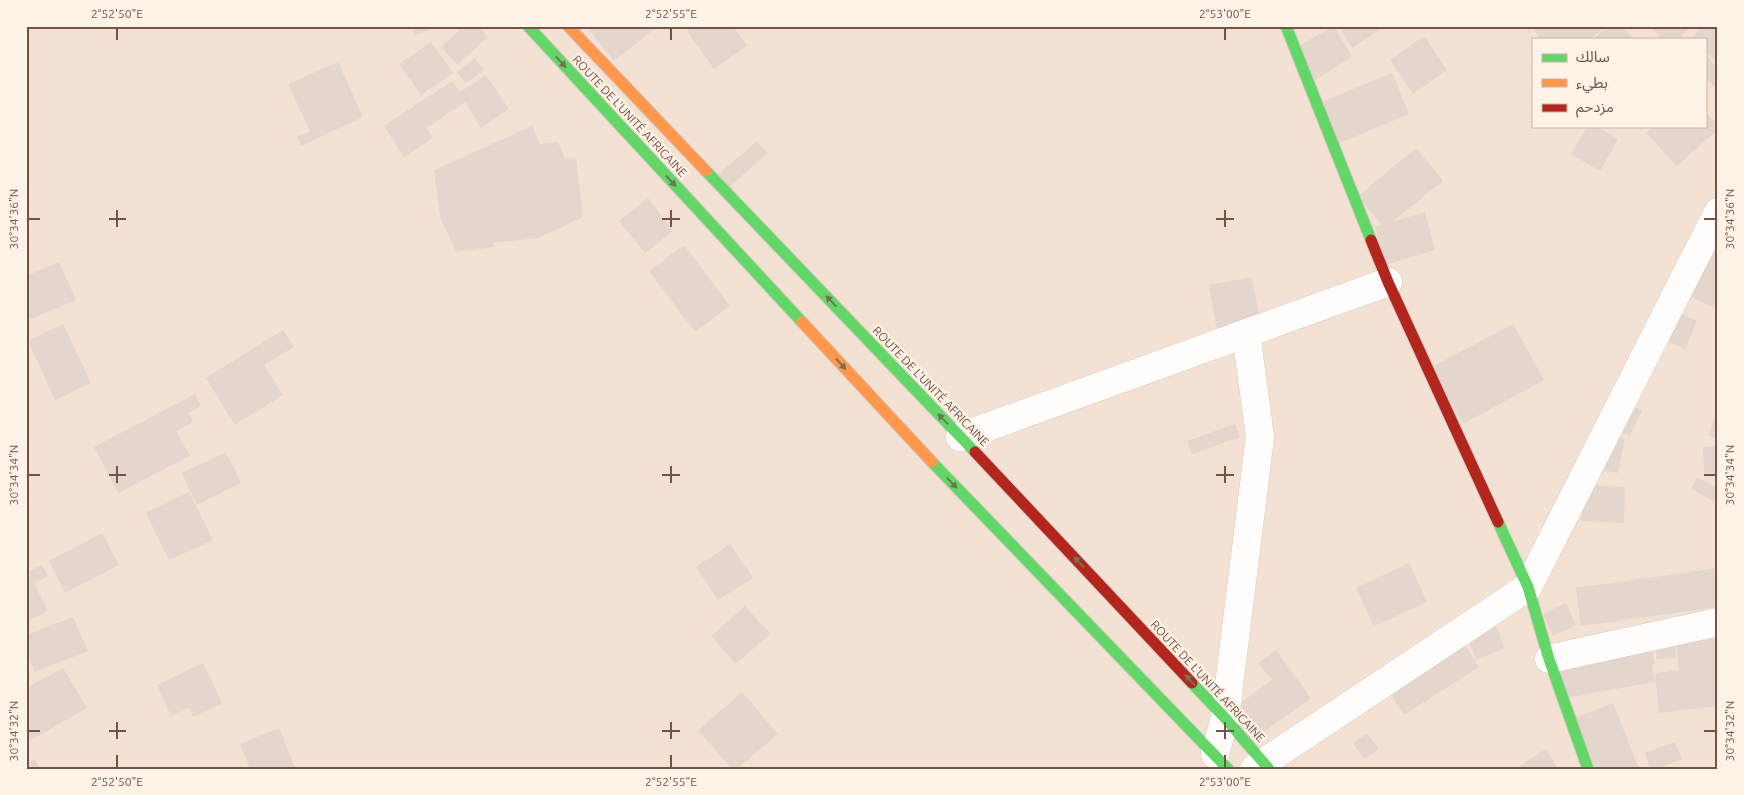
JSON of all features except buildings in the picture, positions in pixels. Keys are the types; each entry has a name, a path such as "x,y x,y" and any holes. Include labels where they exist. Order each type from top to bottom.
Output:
{"main road":[{"name":"ROUTE DE L'UNITÉ AFRICAINE","path":"568,26 1225,718 1262,766"},
{"path":"1286,26 1388,282 1528,587 1549,660 1588,769"},
{"name":"ROUTE DE L'UNITÉ AFRICAINE","path":"532,27 923,452 1221,762"}],"street":[{"path":"1262,766 1528,587 1718,212"},
{"path":"960,437 1388,282"},
{"path":"1221,762 1260,437 1246,333"},
{"path":"1549,660 1718,622"}],"shaded area":[{"path":"26,26 1718,26 1718,769 26,769"}],"traffic: fast":[{"path":"528,26 802,322"},
{"path":"1286,26 1371,240"},
{"path":"706,171 975,452"},
{"path":"932,462 1228,769"},
{"path":"1498,522 1528,587 1549,659 1588,769"},
{"path":"1192,683 1269,769"}],"traffic: slow":[{"path":"568,26 706,171"},
{"path":"802,322 932,462"}],"traffic: jam":[{"path":"1371,240 1388,282 1498,522"},
{"path":"975,452 1192,683"}]}
